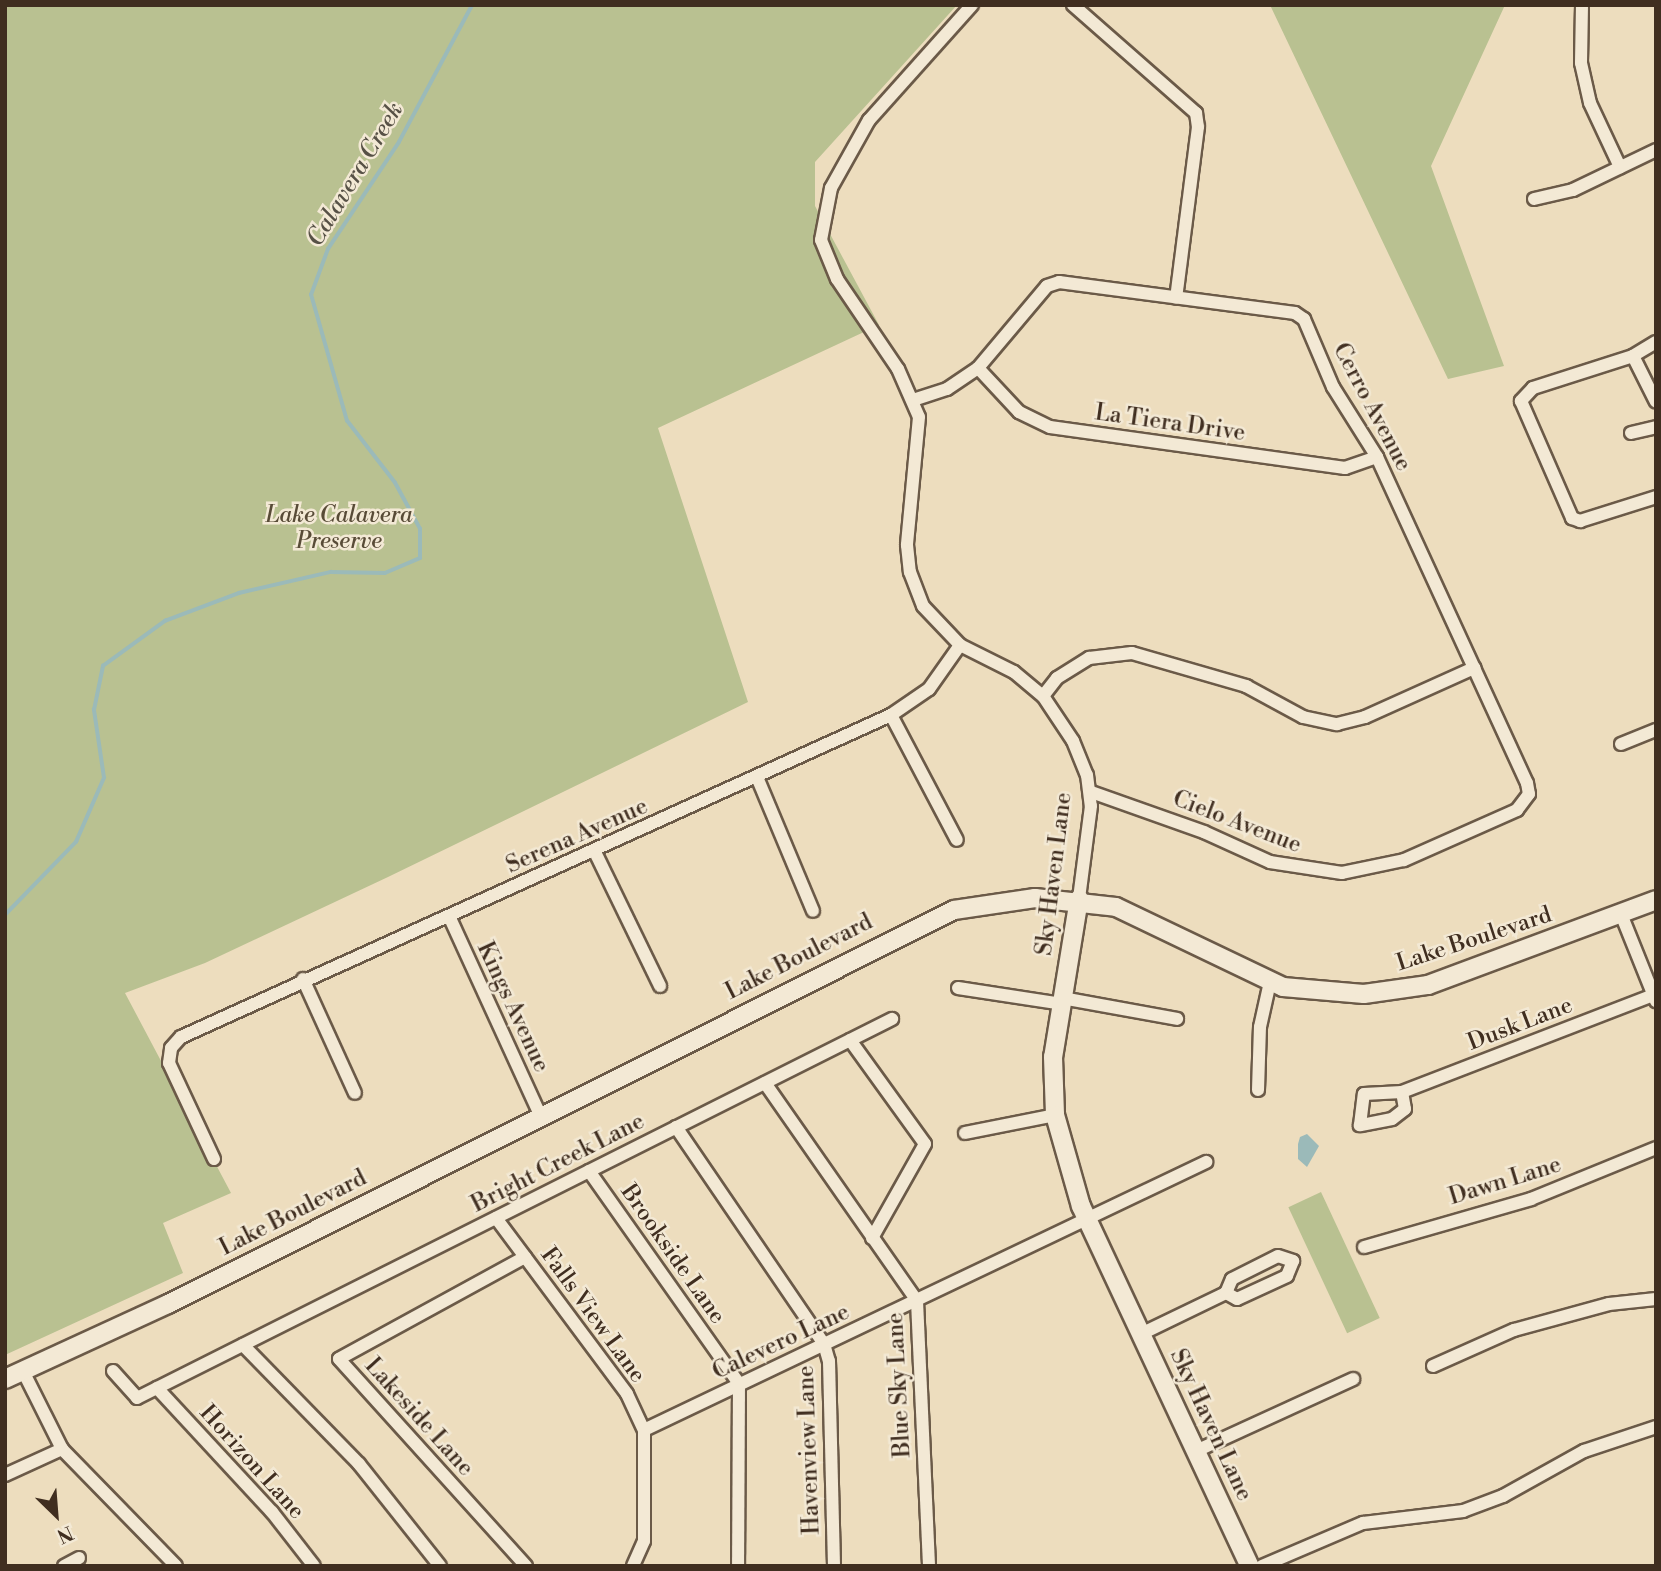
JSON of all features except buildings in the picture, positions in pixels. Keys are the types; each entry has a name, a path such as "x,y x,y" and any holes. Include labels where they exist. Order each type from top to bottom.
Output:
{"main road":[{"name":"Lake Boulevard","path":"5,1380 168,1304 935,917 995,901 1079,899 1116,907 1270,982 1324,993 1401,991 1463,973 1656,900"},
{"name":"Sky Haven Lane","path":"1079,899 1053,1057 1055,1115 1087,1219 1250,1566"}],"street":[{"name":"Sky Haven Lane","path":"972,5 869,120 831,188 821,240 837,279 898,369 919,417 919,449 907,545 910,572 923,606 960,645 1014,672 1043,696 1073,741 1091,792 1079,899"},
{"path":"1073,5 1196,113 1198,127 1176,298"},
{"path":"1582,5 1581,63 1590,103 1620,167"},
{"path":"1534,199 1573,190 1656,150"},
{"name":"Cerro Avenue","path":"913,400 947,389 978,368 1048,286 1059,282 1295,313 1304,319 1333,387 1377,457 1527,783 1525,802"},
{"path":"1656,342 1633,356 1533,387 1521,401 1572,518 1577,520 1656,498"},
{"path":"1633,356 1656,402"},
{"name":"La Tiera Drive","path":"978,368 1019,412 1049,427 1345,468 1377,457"},
{"path":"1631,433 1656,427"},
{"name":"Serena Avenue","path":"214,1159 169,1063 171,1048 187,1034 303,979 594,852 891,715 929,689 960,645"},
{"path":"1043,696 1057,678 1089,658 1132,653 1246,686 1303,717 1337,723 1365,717 1474,668"},
{"path":"891,715 957,840"},
{"path":"1621,744 1656,730"},
{"path":"757,777 813,911"},
{"name":"Cielo Avenue","path":"1091,792 1170,819 1270,862 1342,873 1404,860 1517,810 1525,802"},
{"path":"594,852 660,986"},
{"path":"1621,914 1654,998"},
{"name":"Kings Avenue","path":"449,916 540,1115"},
{"path":"303,979 355,1093"},
{"path":"1258,1090 1260,1027 1270,982"},
{"path":"958,988 1177,1019"},
{"name":"Dusk Lane","path":"1402,1092 1654,998"},
{"name":"Bright Creek Lane","path":"113,1371 137,1398 892,1019"},
{"path":"849,1040 925,1144 872,1238"},
{"name":"Blue Sky Lane","path":"765,1083 916,1301 929,1566"},
{"path":"965,1133 1055,1115"},
{"name":"Havenview Lane","path":"676,1127 824,1344 829,1361 834,1566"},
{"name":"Dawn Lane","path":"1364,1247 1531,1199 1656,1148"},
{"name":"Calevero Lane","path":"644,1430 1206,1162"},
{"name":"Brookside Lane","path":"589,1171 739,1384"},
{"name":"Falls View Lane","path":"496,1218 627,1394 644,1430 644,1541 633,1566"},
{"path":"1141,1334 1226,1293 1232,1279 1278,1256 1293,1261 1287,1276 1237,1299 1226,1293"},
{"name":"Lakeside Lane","path":"525,1257 339,1359 526,1566"},
{"path":"1433,1366 1514,1330 1609,1304 1656,1299"},
{"path":"243,1345 359,1464 440,1566"},
{"path":"23,1371 62,1449 176,1566"},
{"path":"1196,1451 1353,1379"},
{"path":"738,1566 739,1384"},
{"name":"Horizon Lane","path":"157,1388 272,1512 314,1566"},
{"path":"1262,1566 1363,1523 1463,1511 1503,1496 1584,1451 1656,1427"},
{"path":"5,1475 62,1449"},
{"path":"64,1566 79,1558"}],"green space":[{"name":"Lake Calavera Preserve","path":"5,5 957,5 815,162 815,206 879,325 658,428 748,702 205,963 125,993 231,1193 163,1223 183,1273 5,1355"},
{"path":"1270,5 1505,5 1431,166 1504,366 1448,379"},
{"path":"1321,1192 1380,1318 1347,1333 1288,1207"}],"water":[{"path":"1307,1134 1319,1146 1307,1167 1298,1159 1298,1144 1300,1137"}],"waterway":[{"name":"Calavera Creek","path":"5,915 76,842 104,778 94,710 103,666 165,621 239,593 331,572 385,573 420,558 420,529 395,483 347,421 311,295 328,249 399,142 472,5"}]}
